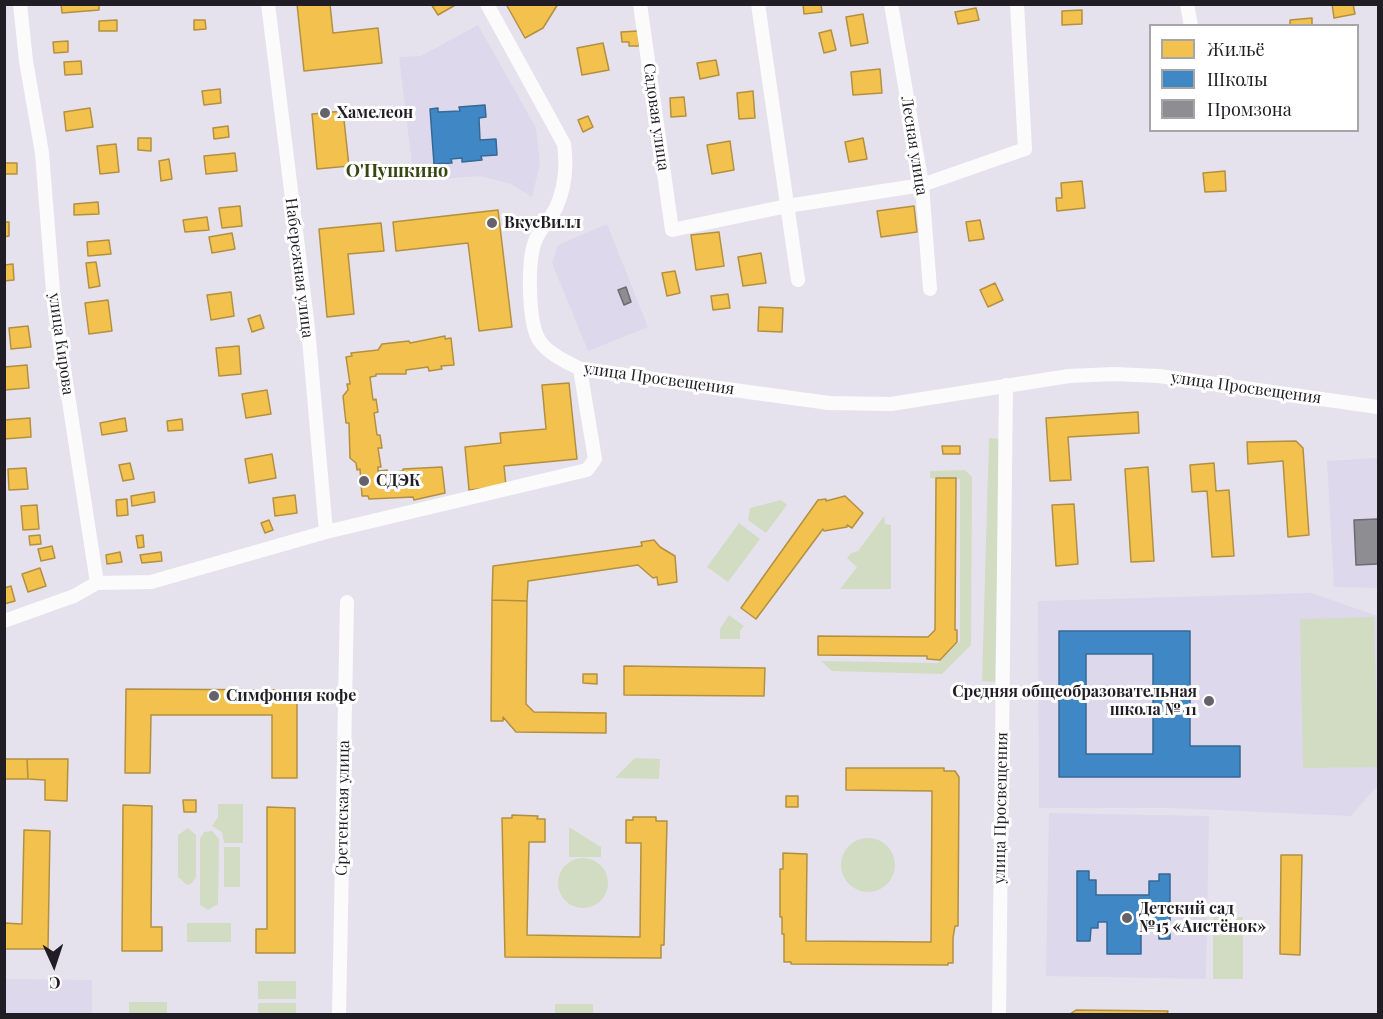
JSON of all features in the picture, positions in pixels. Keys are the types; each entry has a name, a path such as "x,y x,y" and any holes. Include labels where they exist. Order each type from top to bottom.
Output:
{"street":[{"name":"улица Кирова","path":"20,4 26,61 42,153 54,304 97,583"},
{"name":"Набережная улица","path":"268,4 308,328 326,532"},
{"name":"улица Просвещения","path":"487,4 564,144 566,159 562,189 556,208 536,239 531,256 531,303 539,339 556,356 580,369 829,403 891,404 1069,376 1126,374 1171,378 1378,407"},
{"name":"Садовая улица","path":"640,4 672,230 787,206"},
{"path":"758,4 798,280"},
{"name":"Лесная улица","path":"891,4 922,185 930,289"},
{"path":"787,206 922,185 1025,149 1017,4"},
{"path":"1187,4 1191,24"},
{"path":"4,621 74,596 97,583 151,582 326,532 587,471 595,459 580,369"},
{"name":"улица Просвещения","path":"999,1014 1006,385"},
{"name":"Сретенская улица","path":"339,1014 346,602"}],"shaded area":[{"path":"478,25 536,128 540,164 532,197 511,184 480,176 414,181 399,57 421,56"},
{"path":"607,224 648,327 588,351 552,263 558,245"},
{"path":"1378,458 1378,588 1334,587 1327,461"},
{"name":"Средняя общеобразовательная школа № 11","path":"1311,593 1378,616 1378,785 1351,816 1172,808 1039,808 1038,601"},
{"name":"Детский сад №15 «Аистёнок»","path":"1049,813 1209,816 1206,979 1046,976"},
{"path":"5,979 92,980 92,1014 5,1014"}],"green space":[{"path":"989,438 1000,439 995,682 982,681"},
{"path":"965,470 972,477 971,645 942,674 832,671 821,661 938,663 960,641 960,479 930,478 930,471"},
{"path":"781,500 787,505 766,533 748,520 750,508"},
{"path":"884,516 885,524 891,525 891,589 840,589 857,567 847,558 851,553 858,551"},
{"path":"739,523 760,539 728,582 707,567"},
{"path":"729,615 744,626 740,631 740,639 720,639 720,629"},
{"path":"1374,617 1378,767 1303,768 1300,619"},
{"path":"635,758 660,759 659,779 615,778"},
{"path":"218,804 243,804 243,843 224,843 222,832 212,826 218,817"},
{"path":"569,827 601,847 601,857 569,857"},
{"path":"188,828 196,835 196,877 192,883 187,885 178,877 178,835"},
{"path":"212,831 219,839 218,904 208,910 200,905 200,839 204,832"},
{"path":"863,838 873,838 883,842 891,850 895,865 891,880 883,888 873,892 863,892 853,888 845,880 841,870 841,860 845,850 853,842"},
{"path":"224,847 240,847 240,887 224,887"},
{"path":"583,858 601,865 608,883 601,901 583,908 565,901 558,883 565,865"},
{"path":"1213,917 1243,917 1243,979 1213,979"},
{"path":"187,923 231,923 231,942 187,942"},
{"path":"258,981 296,981 296,999 258,999"},
{"path":"129,1002 167,1002 167,1014 129,1014"},
{"path":"258,1003 296,1003 296,1014 258,1014"},
{"path":"555,1004 593,1004 593,1014 555,1014"}],"building: Жильё":[{"path":"61,4 99,4 99,10 62,13"},
{"path":"297,4 330,4 333,33 378,28 382,63 304,71"},
{"path":"431,4 457,4 438,15"},
{"path":"506,4 558,4 543,28 525,38"},
{"path":"803,4 821,4 822,12 804,14"},
{"path":"1332,4 1353,4 1355,14 1334,18"},
{"path":"976,8 979,20 958,24 955,12"},
{"path":"1082,10 1082,24 1062,25 1062,11"},
{"path":"863,14 868,43 851,46 846,17"},
{"path":"1312,18 1312,24 1290,24 1290,20"},
{"path":"117,20 117,31 99,31 99,21"},
{"path":"194,20 205,20 206,29 194,30"},
{"path":"831,30 836,50 824,53 819,33"},
{"path":"638,31 639,46 629,46 629,42 622,42 621,32"},
{"path":"68,41 68,52 54,53 53,42"},
{"path":"603,43 609,70 582,75 577,48"},
{"path":"716,60 719,75 700,79 697,63"},
{"path":"81,61 82,74 65,75 64,62"},
{"path":"880,69 882,93 853,95 851,72"},
{"path":"220,89 221,103 204,105 202,91"},
{"path":"753,91 755,118 739,119 737,93"},
{"path":"684,97 686,116 671,117 670,98"},
{"path":"90,108 93,127 66,131 64,112"},
{"path":"343,111 349,166 317,169 312,114"},
{"path":"588,116 593,127 583,132 578,120"},
{"path":"228,126 229,137 214,139 213,128"},
{"path":"138,138 151,138 151,151 138,150"},
{"path":"863,138 867,159 849,162 845,142"},
{"path":"730,141 734,170 712,174 707,145"},
{"path":"116,144 119,172 100,174 97,146"},
{"path":"235,153 237,171 206,174 204,156"},
{"path":"169,159 172,179 161,181 159,161"},
{"path":"4,163 17,163 17,174 4,174"},
{"path":"1225,171 1226,191 1205,192 1203,173"},
{"path":"1082,181 1085,208 1057,211 1056,198 1062,198 1061,183"},
{"path":"98,202 99,214 74,215 74,204"},
{"path":"240,206 242,226 222,228 219,208"},
{"path":"914,206 917,232 881,237 877,211"},
{"path":"498,210 512,327 479,331 468,243 396,251 393,222"},
{"path":"207,217 209,230 185,232 183,220"},
{"path":"980,220 984,239 969,241 966,222"},
{"path":"4,222 9,222 9,236 4,237"},
{"path":"381,223 384,251 348,254 354,314 327,317 319,229"},
{"path":"719,232 724,266 696,270 691,235"},
{"path":"232,233 235,249 212,253 209,237"},
{"path":"109,240 111,254 88,256 87,242"},
{"path":"761,253 766,283 743,286 738,257"},
{"path":"96,262 100,286 89,288 86,263"},
{"path":"13,264 14,280 4,281 4,265"},
{"path":"675,271 680,293 667,296 662,273"},
{"path":"995,283 1003,300 988,307 980,290"},
{"path":"231,292 234,316 211,320 207,295"},
{"path":"728,294 730,308 713,310 711,296"},
{"path":"108,300 112,331 89,334 85,303"},
{"path":"759,307 783,308 782,332 758,331"},
{"path":"260,315 264,328 252,332 248,319"},
{"path":"28,326 31,347 11,349 9,328"},
{"path":"445,336 445,339 451,338 454,365 441,366 442,369 429,371 428,367 406,370 406,374 376,374 370,377 373,400 376,399 378,412 374,413 377,435 380,435 382,448 378,448 381,467 378,467 378,471 387,470 388,473 403,471 403,469 442,467 445,493 414,500 413,497 369,499 368,496 362,496 360,469 357,470 356,463 350,458 349,423 346,423 343,396 348,390 347,384 350,384 346,357 352,356 351,353 378,350 382,344 409,341 410,343"},
{"path":"239,346 241,374 219,376 216,348"},
{"path":"27,365 29,388 4,390 4,367"},
{"path":"569,383 577,459 504,466 506,486 469,490 465,447 501,443 500,433 546,429 542,385"},
{"path":"267,390 271,414 246,418 242,394"},
{"path":"1138,412 1139,433 1068,437 1071,480 1050,481 1046,418"},
{"path":"30,418 31,437 4,439 4,420"},
{"path":"125,418 127,431 102,435 100,423"},
{"path":"182,419 183,430 168,431 167,421"},
{"path":"1296,441 1303,448 1309,535 1288,537 1283,461 1248,464 1247,442"},
{"path":"942,446 960,446 960,454 943,454"},
{"path":"272,454 276,478 249,483 245,459"},
{"path":"130,463 134,479 123,481 119,465"},
{"path":"1214,463 1216,491 1229,490 1234,556 1212,557 1207,491 1192,492 1190,465"},
{"path":"1148,467 1154,561 1131,562 1125,469"},
{"path":"26,468 28,489 9,490 8,469"},
{"path":"936,478 956,478 955,630 957,630 957,642 940,660 927,659 927,656 818,655 818,636 928,637 935,630"},
{"path":"154,492 155,502 132,506 131,496"},
{"path":"295,495 297,513 275,516 273,498"},
{"path":"845,496 863,513 852,528 847,525 847,527 824,531 823,529 756,619 741,608 818,500 826,499 826,501"},
{"path":"127,499 128,515 117,516 116,500"},
{"path":"1074,504 1078,564 1056,566 1052,505"},
{"path":"37,505 39,529 23,530 21,506"},
{"path":"269,520 273,530 265,533 261,523"},
{"path":"40,535 41,544 30,545 29,536"},
{"path":"143,535 144,547 138,548 136,536"},
{"path":"654,540 660,547 675,556 677,582 658,585 657,577 653,578 638,565 528,581 527,601 492,600 493,566 642,546 641,542"},
{"path":"52,546 55,558 41,561 38,549"},
{"path":"120,552 122,562 107,564 106,555"},
{"path":"161,552 162,561 142,563 140,555"},
{"path":"40,568 46,586 28,592 22,574"},
{"path":"11,586 15,601 4,604 4,588"},
{"path":"492,600 527,601 526,704 534,712 606,713 606,733 516,732 503,717 503,721 491,721"},
{"path":"624,666 765,668 764,696 624,695"},
{"path":"583,674 597,674 597,684 583,683"},
{"path":"126,689 297,690 297,778 272,778 272,715 151,715 150,773 125,773"},
{"path":"4,759 27,759 28,779 4,779"},
{"path":"27,759 68,759 67,801 45,800 45,780 28,779"},
{"path":"846,768 944,768 944,771 955,771 959,777 958,926 955,926 953,938 953,963 948,963 948,965 791,964 791,962 784,962 784,934 782,934 782,917 780,917 780,869 783,869 783,853 807,854 806,941 931,942 932,791 846,790"},
{"path":"786,796 798,796 798,807 786,807"},
{"path":"183,800 196,800 196,812 184,812"},
{"path":"123,805 152,806 151,927 162,927 162,951 122,951"},
{"path":"267,807 295,808 295,953 256,953 256,929 267,929"},
{"path":"512,815 538,816 537,819 545,819 545,842 529,842 527,935 640,937 641,843 626,843 626,820 633,820 633,817 656,817 656,821 667,821 664,945 661,945 661,958 505,957 502,818 512,818"},
{"path":"24,830 50,831 48,949 4,949 4,923 22,924"},
{"path":"1281,855 1302,855 1300,955 1280,954"},
{"path":"1076,1010 1168,1011 1167,1014 1070,1014"}],"building: Школы":[{"path":"485,105 486,117 479,118 480,140 496,139 497,155 481,156 482,160 462,162 462,158 451,159 452,163 434,164 430,109 438,108 438,112 460,111 459,107"},
{"path":"1059,631 1190,631 1190,746 1240,746 1240,777 1059,777","holes":["1086,654 1153,654 1153,754 1086,754"]},
{"path":"1077,871 1089,871 1089,880 1096,880 1096,895 1149,895 1149,881 1159,881 1159,874 1170,874 1170,939 1159,939 1159,928 1152,928 1152,921 1141,921 1141,954 1107,954 1107,922 1098,922 1098,928 1091,928 1090,941 1077,941"}],"building: Промзона":[{"path":"626,287 631,302 624,305 618,290"},
{"path":"1378,519 1378,564 1356,565 1354,520"}],"place":[{"name":"Хамелеон","path":"325,113"},
{"name":"ВкусВилл","path":"492,223"},
{"name":"СДЭК","path":"364,481"},
{"name":"Симфония кофе","path":"214,696"},
{"name":"Средняя общеобразовательная школа № 11","path":"1209,701"},
{"name":"Детский сад №15 «Аистёнок»","path":"1127,918"}],"district":[{"name":"О'Пушкино","path":"397,171"}]}
